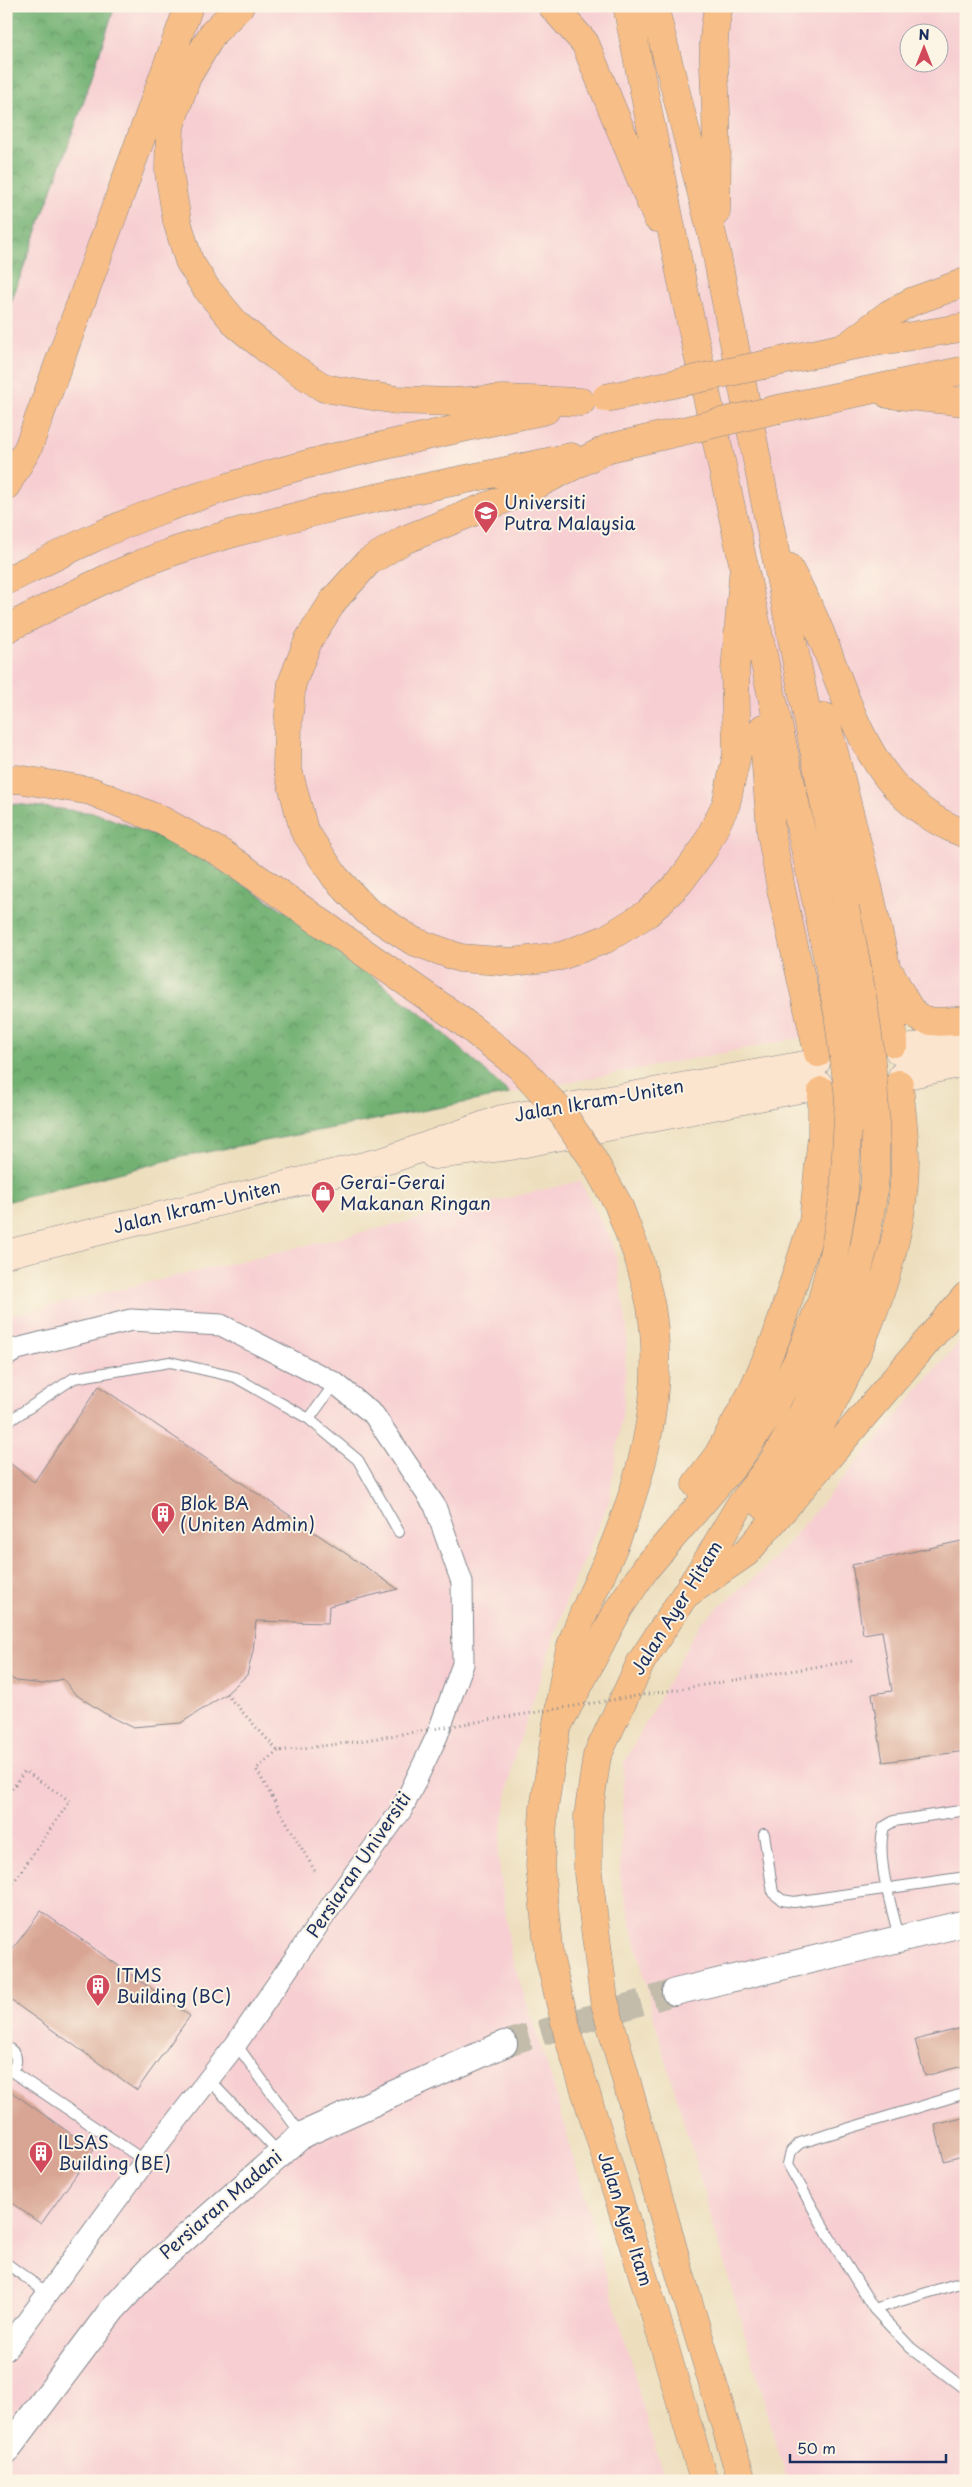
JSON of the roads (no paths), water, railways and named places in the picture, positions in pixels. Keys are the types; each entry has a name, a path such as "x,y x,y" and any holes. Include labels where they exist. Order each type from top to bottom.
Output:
{"main road":[{"path":"6,486 28,448 189,6"},
{"path":"240,6 213,33 187,77 170,126 169,172 177,221 189,261 206,288 237,324 274,355 324,388 396,400 451,402 503,399 594,400"},
{"path":"552,6 585,43 680,272"},
{"path":"556,1729 619,1608 646,1568 670,1538 735,1464 772,1410 798,1360 822,1300 836,1242 844,1194 849,1097 838,1013 817,904 680,272 627,6"},
{"path":"654,6 715,246 782,583 801,624 868,886 886,966 899,1064 905,1160 897,1230 883,1285 851,1365 825,1416 799,1458 734,1541 707,1562"},
{"path":"715,246 717,158 713,65 715,21 719,6"},
{"path":"846,347 890,314 911,302 966,282"},
{"path":"6,580 157,511 229,487 305,465 594,400 846,347 966,327"},
{"path":"6,629 84,589 176,550 354,502 609,448 778,409 966,370"},
{"path":"862,391 966,402"},
{"path":"609,448 520,493 404,540 368,562 334,600 309,639 292,683 288,723 287,766 304,830 335,877 367,911 413,941 460,958 514,962 561,956 606,939 648,913 680,882 704,849 726,804 738,754 735,671 744,565"},
{"path":"772,537 817,624 842,693 878,767 915,807 966,834"},
{"name":"Jalan Ayer Hitam","path":"604,2000 588,1873 588,1816 597,1756 641,1662 707,1562 738,1508 771,1464 803,1412 828,1362 847,1311 864,1243 874,1178 874,1074 856,961 782,583"},
{"path":"670,1538 677,1511 718,1455 751,1394 776,1338 813,1222 822,1136 819,1073 771,832 765,748 754,664 756,622"},
{"path":"6,780 18,779 91,792 163,821 223,854 459,1019 519,1066 562,1113 591,1156 618,1204 639,1259 651,1307 655,1358 652,1417 638,1482 617,1540 590,1598 571,1647 556,1729"},
{"path":"886,966 908,1007 918,1018 934,1023 966,1020"},
{"path":"860,1025 873,1027 885,1034 899,1064 892,1095 882,1104 870,1110 856,1111 843,1108 831,1101 819,1073 830,1037 846,1027 860,1025"},
{"path":"899,1064 966,1035"},
{"path":"899,1064 966,1062"},
{"name":"Jalan Ikram-Uniten","path":"6,1254 388,1160 502,1119 819,1073"},
{"path":"685,1594 746,1553 966,1296"},
{"name":"Jalan Ayer Itam","path":"556,1729 544,1809 540,1866 550,1956 572,2048 655,2314 704,2481"},
{"name":"Jalan Ayer Itam","path":"604,2000 678,2267 742,2481"}],"street":[{"name":"Persiaran Universiti","path":"6,1356 17,1349 130,1320 221,1325 335,1383 374,1416 435,1506 462,1582 463,1664 437,1736 402,1809 331,1906 236,2044 145,2161 6,2350"},
{"path":"675,1992 966,1923"},
{"name":"Persiaran Madani","path":"6,2451 112,2310 151,2268 302,2135 504,2044"}],"lane":[{"path":"6,1423 74,1378 170,1362 235,1377 309,1419 358,1460 399,1532"},
{"path":"309,1419 335,1383"},
{"path":"900,1938 887,1888 881,1838 884,1827 894,1821 966,1810"},
{"path":"764,1834 774,1894 782,1900 794,1902 966,1877"},
{"path":"236,2044 302,2135"},
{"path":"6,2047 12,2050 17,2060 9,2072 145,2161"},
{"path":"208,2079 279,2154"},
{"path":"966,2093 800,2143 791,2151 788,2164 828,2235 874,2309 911,2348 966,2390"},
{"path":"6,2263 47,2293"},
{"path":"874,2309 966,2281"}],"tunnel":[{"path":"504,2044 675,1992"}],"place":[{"name":"Universiti Putra Malaysia","path":"486,534"},
{"name":"Gerai-Gerai Makanan Ringan","path":"323,1214"},
{"name":"Blok BA (Uniten Admin)","path":"163,1535"},
{"name":"ITMS Building (BC)","path":"98,2007"},
{"name":"ILSAS Building (BE)","path":"41,2174"}]}
